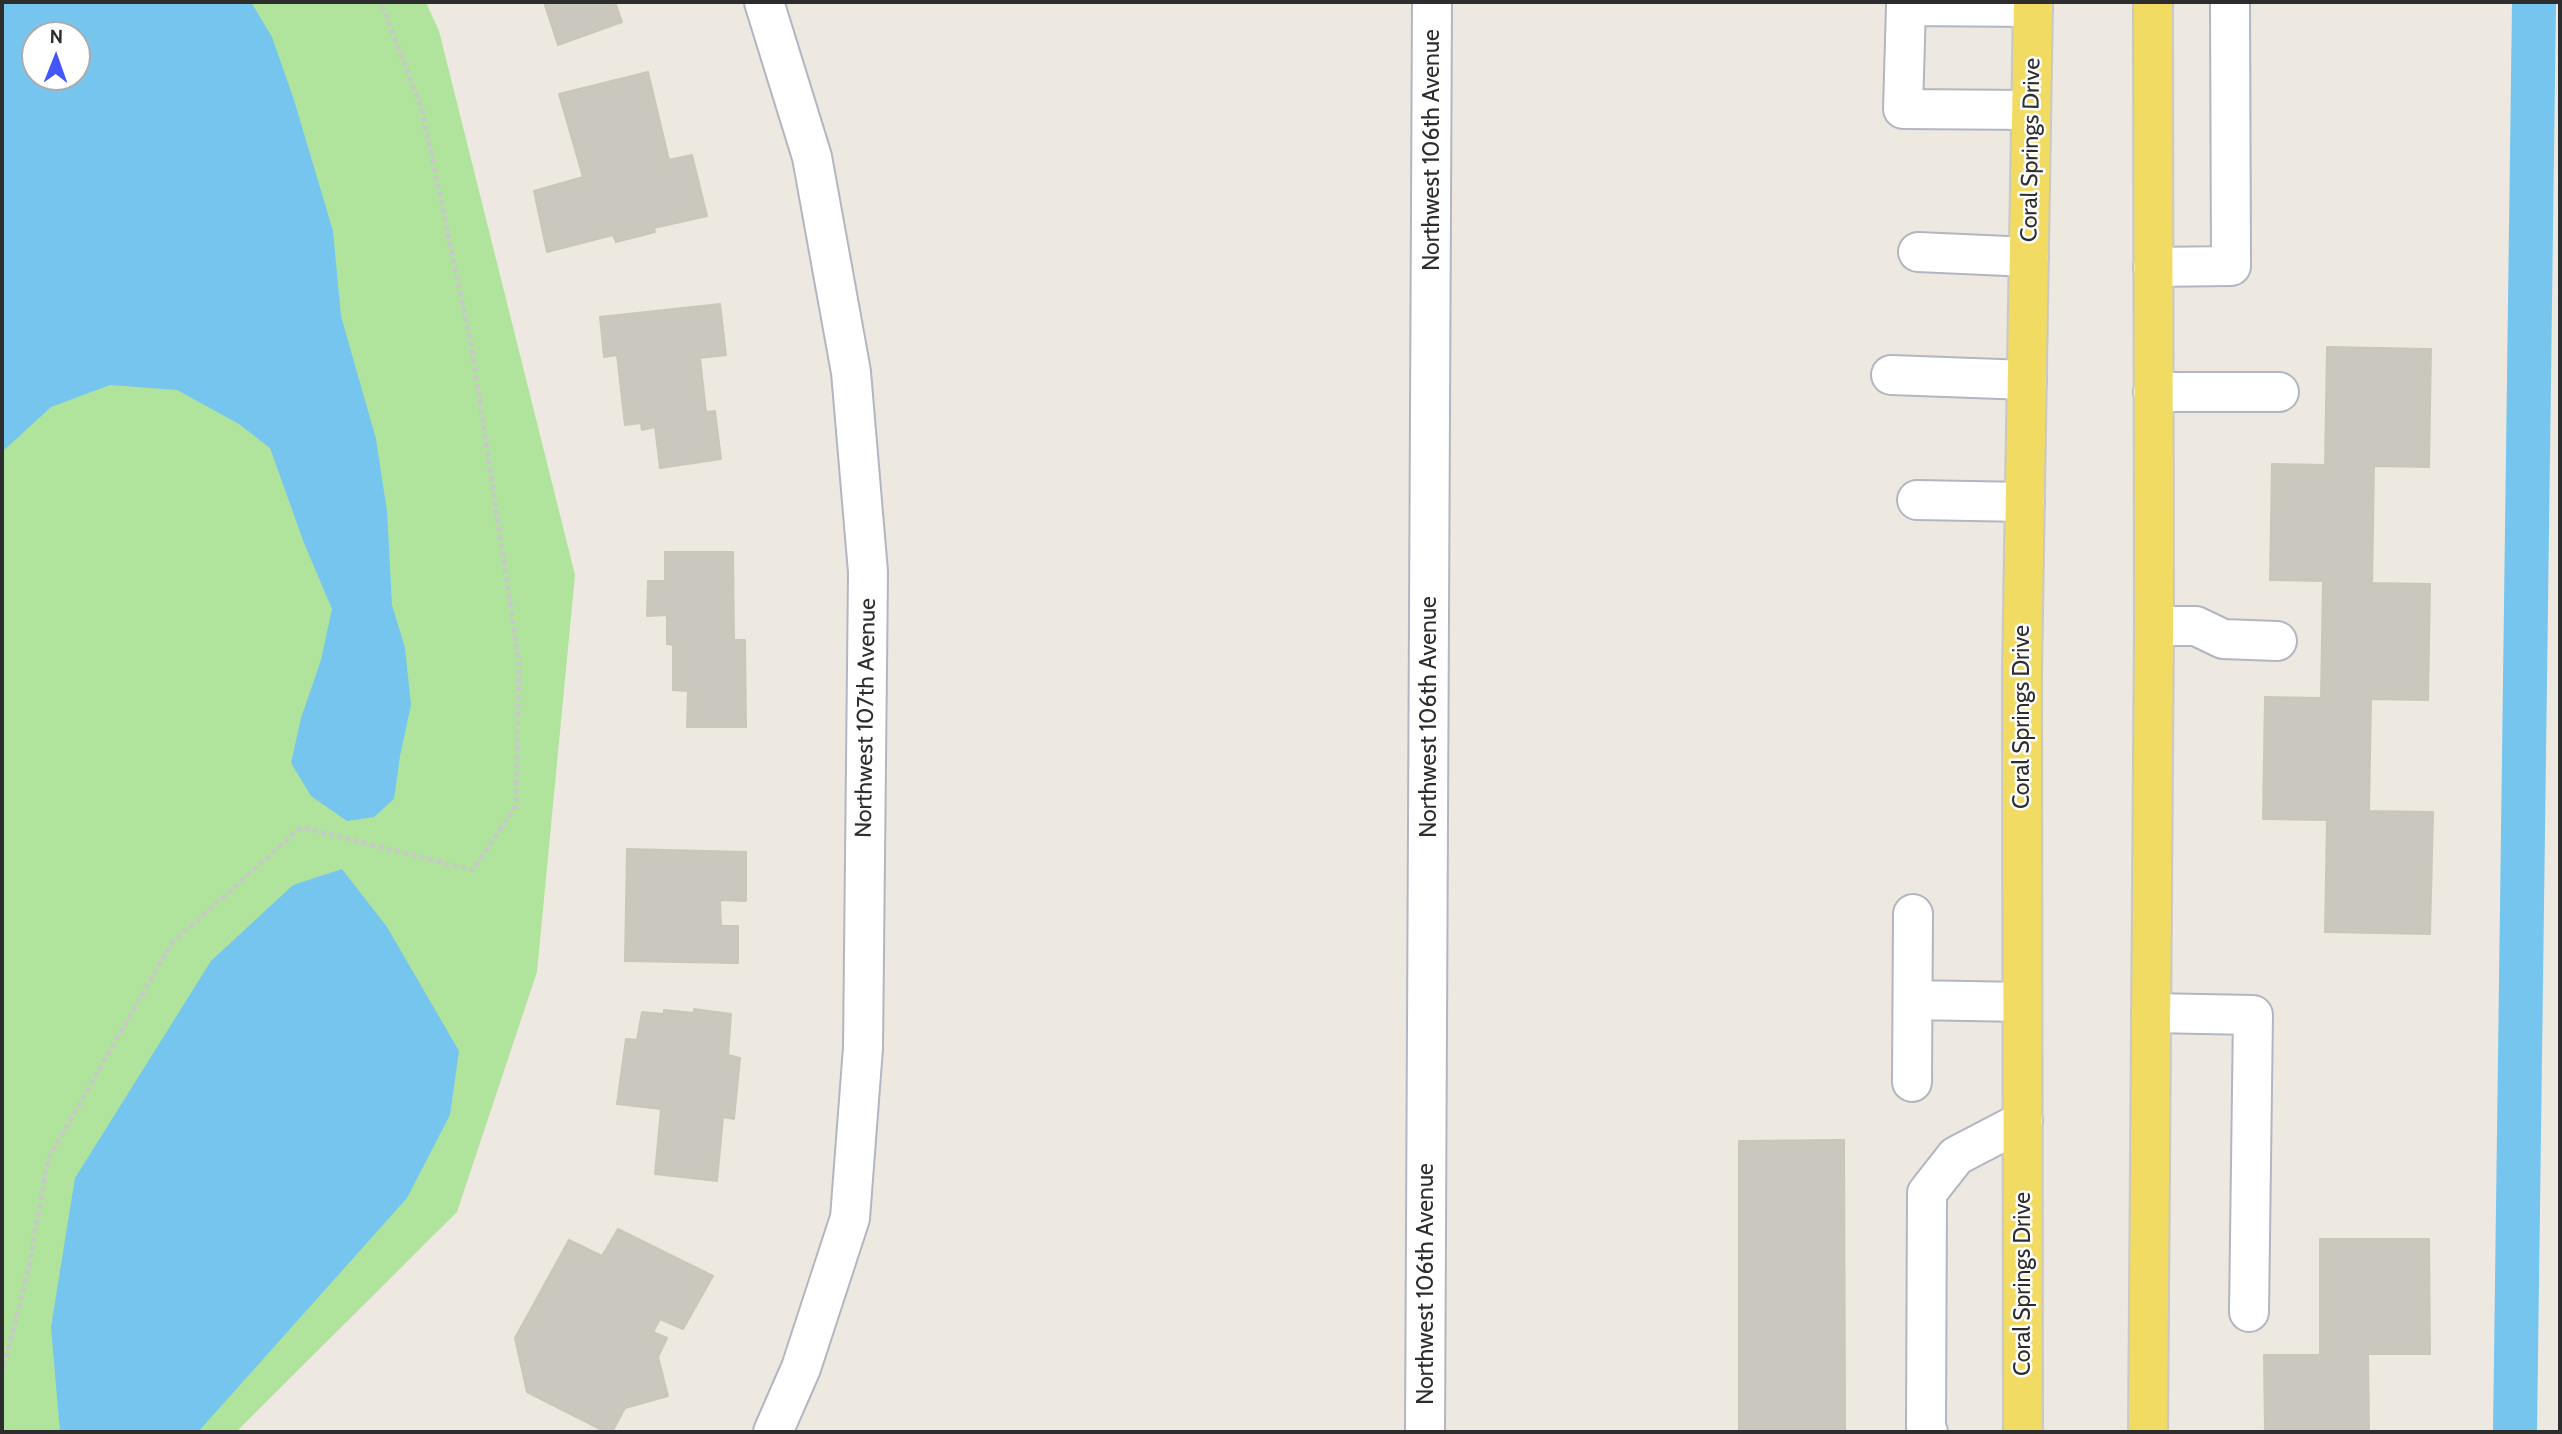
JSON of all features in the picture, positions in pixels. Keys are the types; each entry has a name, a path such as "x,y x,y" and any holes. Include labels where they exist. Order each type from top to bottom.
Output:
{"main road":[{"path":"2148,1432 2154,626 2153,2"},
{"name":"Coral Springs Drive","path":"2023,1432 2022,673 2033,4"}],"street":[{"name":"Northwest 107th Avenue","path":"764,2 812,157 851,372 868,572 863,1048 850,1218 801,1368 773,1432"},
{"name":"Northwest 106th Avenue","path":"1425,1432 1432,2"},
{"path":"2153,267 2231,266 2230,2"},
{"path":"2031,110 1903,109 1906,6 2033,4"},
{"path":"1918,252 2029,257"},
{"path":"1891,375 2027,380"},
{"path":"2153,392 2279,392"},
{"path":"1917,500 2025,502"},
{"path":"2154,626 2196,626 2223,639 2277,640"},
{"path":"1912,1082 1913,914"},
{"path":"1913,1000 2022,1002"},
{"path":"2151,1013 2253,1014 2249,1312"},
{"path":"1928,1432 1927,1193 1956,1156 2022,1121"}],"path":[{"path":"2,1374 28,1271 48,1160 171,944 300,827 473,870 516,806 519,663 472,349 422,110 381,2"}],"green space":[{"path":"2,2 426,2 439,31 575,575 537,972 457,1212 236,1432 2,1432"}],"water":[{"path":"2,2 251,2 272,37 333,231 341,316 376,439 387,511 392,605 405,648 411,705 394,799 374,817 347,821 311,796 291,763 301,718 321,660 332,609 304,543 270,448 239,424 177,390 110,385 51,407 2,452"},
{"path":"342,869 387,927 459,1051 450,1115 407,1198 198,1432 60,1432 51,1327 75,1178 211,961 293,885"}],"building":[{"path":"544,2 615,2 622,22 558,45"},
{"path":"648,72 669,160 692,155 707,216 654,228 655,232 616,242 613,235 547,252 534,191 583,177 559,94"},
{"path":"720,304 726,355 700,358 706,412 715,411 721,459 660,468 655,427 642,430 641,423 625,425 617,355 604,357 600,317"},
{"path":"2327,347 2431,349 2429,467 2374,466 2372,583 2430,584 2428,700 2371,699 2369,811 2433,812 2430,934 2325,932 2327,820 2263,819 2265,697 2321,698 2323,581 2270,580 2272,464 2325,465"},
{"path":"665,552 733,552 734,640 745,640 746,727 687,727 688,691 673,690 673,645 667,644 667,615 647,616 648,581 665,581"},
{"path":"627,849 746,852 746,901 720,900 721,926 738,926 738,963 625,961"},
{"path":"694,1009 731,1014 728,1055 740,1058 734,1119 723,1117 717,1181 655,1174 661,1109 617,1104 626,1039 637,1040 642,1012 664,1014 664,1010 694,1013"},
{"path":"1844,1140 1845,1432 1739,1432 1739,1141"},
{"path":"618,1229 713,1276 683,1329 660,1319 653,1332 667,1338 658,1357 668,1396 625,1408 612,1432 606,1432 527,1392 515,1338 569,1240 602,1256"},
{"path":"2320,1239 2429,1239 2430,1354 2368,1354 2369,1432 2265,1432 2264,1355 2320,1355"}],"waterway":[{"path":"2515,1432 2534,2"}]}
